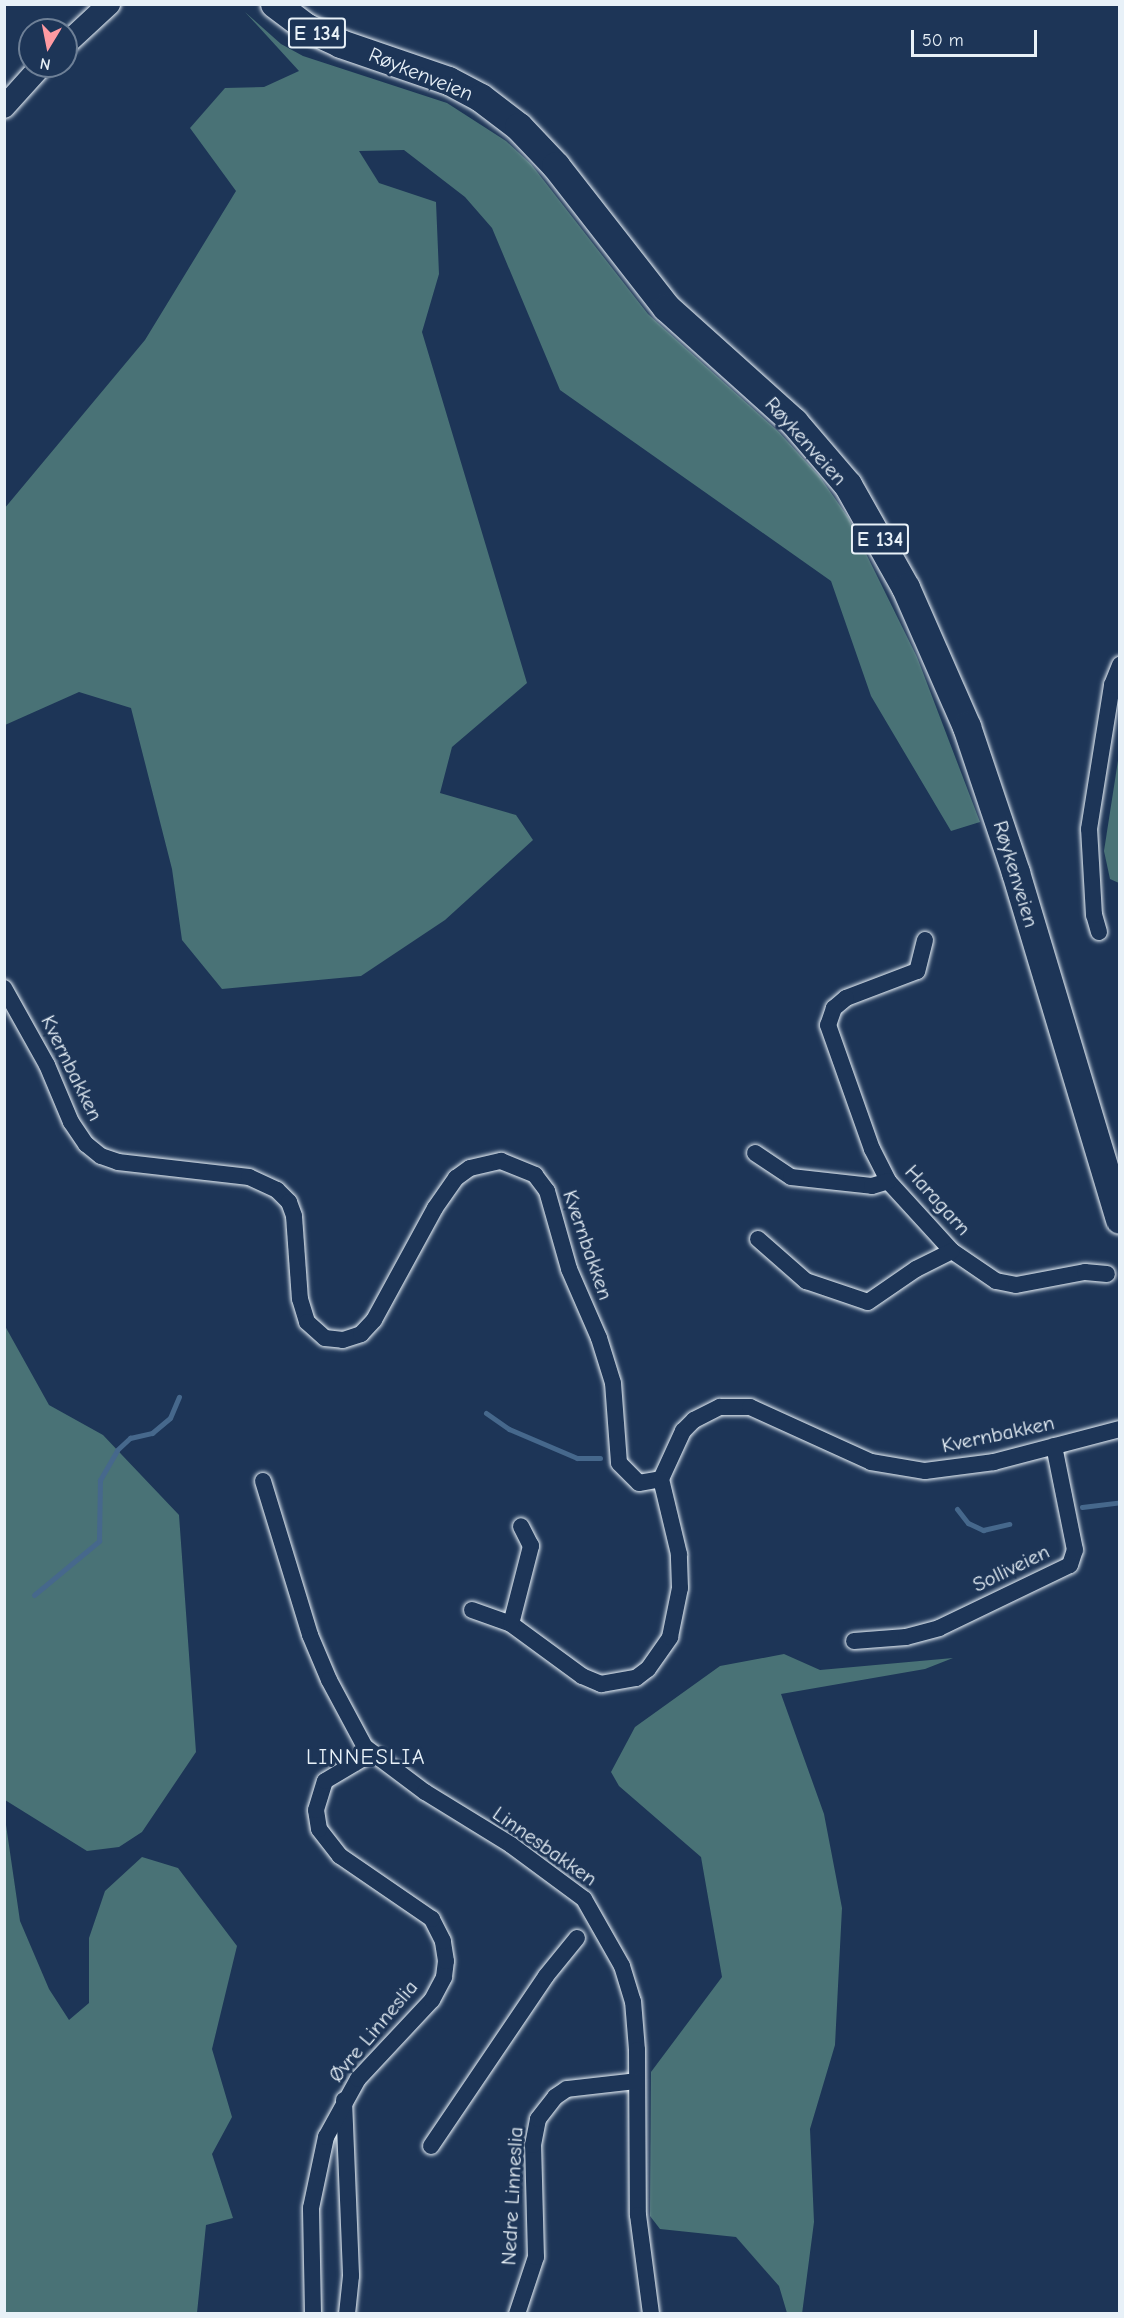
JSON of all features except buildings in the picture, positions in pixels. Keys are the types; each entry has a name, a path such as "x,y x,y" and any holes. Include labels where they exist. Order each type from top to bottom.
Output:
{"highway":[{"name":"Røykenveien","path":"274,4 322,36 449,81 481,98 519,127 556,166 667,308 794,422 848,485 915,607 968,727 1016,873 1118,1209"}],"street":[{"path":"78,33 109,4"},
{"path":"4,106 30,78"},
{"path":"1100,932 1094,915 1089,829 1112,685 1119,664"},
{"name":"Haragarn","path":"926,940 917,971 846,998 834,1008 828,1025 872,1149 888,1181 952,1251 982,1274 1016,1284 1085,1272 1107,1274"},
{"name":"Kvernbakken","path":"4,988 42,1056 71,1122 86,1144 101,1156 118,1162 249,1177 277,1190 289,1202 294,1216 300,1299 307,1323 325,1338 352,1337 374,1320 435,1208 456,1178 470,1168 501,1161 535,1175 547,1191 569,1269 599,1338 613,1383 619,1464 639,1483 661,1479 683,1431 694,1420 720,1407 750,1407 837,1449 871,1462 908,1469 960,1468 1119,1429"},
{"path":"754,1153 791,1177 872,1186 888,1181"},
{"path":"758,1239 807,1281 868,1302 916,1269 952,1251"},
{"name":"Solliveien","path":"854,1641 906,1637 939,1628 1070,1565 1075,1550 1054,1446"},
{"path":"472,1610 511,1624 576,1672 601,1684 636,1678 648,1669 670,1637 680,1588 679,1554 661,1479"},
{"name":"Linnesbakken","path":"263,1481 310,1635 346,1715 372,1753 425,1792 559,1878 589,1904 628,1984 637,2050 638,2215 651,2313"},
{"path":"511,1624 531,1546 521,1526"},
{"name":"Øvre Linneslia","path":"313,2313 312,2196 326,2137 344,2099 432,2000 444,1977 446,1961 441,1935 432,1919 340,1856 319,1829 316,1810 325,1781 372,1753"},
{"path":"431,2146 546,1976 577,1938"},
{"name":"Nedre Linneslia","path":"517,2313 536,2257 533,2145 538,2119 555,2097 567,2089 637,2081"},
{"path":"344,2099 351,2276 347,2313"}],"green space":[{"path":"245,12 281,44 303,56 447,103 506,141 531,164 648,314 779,432 820,477 848,517 917,657 980,822 951,831 871,696 831,581 560,390 492,228 465,197 404,150 359,151 379,183 436,202 439,274 422,332 527,683 452,747 440,793 516,815 533,840 445,920 361,976 222,989 182,940 172,869 131,708 79,692 5,725 4,509 145,340 236,191 190,128 225,88 264,87 299,71"},
{"path":"1119,754 1120,883 1110,879 1104,851"},
{"path":"5,1326 49,1405 103,1435 179,1515 196,1752 142,1832 119,1847 87,1851 5,1800"},
{"path":"784,1654 820,1670 953,1658 925,1669 781,1694 824,1814 842,1908 835,2045 810,2129 814,2222 802,2314 787,2313 779,2286 736,2237 660,2229 650,2216 651,2072 722,1977 701,1857 619,1786 611,1772 635,1727 720,1666"},
{"path":"5,1818 20,1921 49,1989 69,2020 89,2003 89,1938 105,1891 142,1857 178,1868 237,1946 212,2049 232,2117 212,2154 233,2218 206,2225 197,2313 5,2313"}],"waterway":[{"path":"34,1595 99,1541 100,1480 117,1450 130,1438 152,1433 170,1418 179,1397"},
{"path":"486,1413 509,1429 577,1458 600,1458"},
{"path":"1082,1507 1120,1502"},
{"path":"957,1509 968,1523 983,1530 1009,1524"}],"district":[{"name":"LINNESLIA","path":"366,1758"}]}
